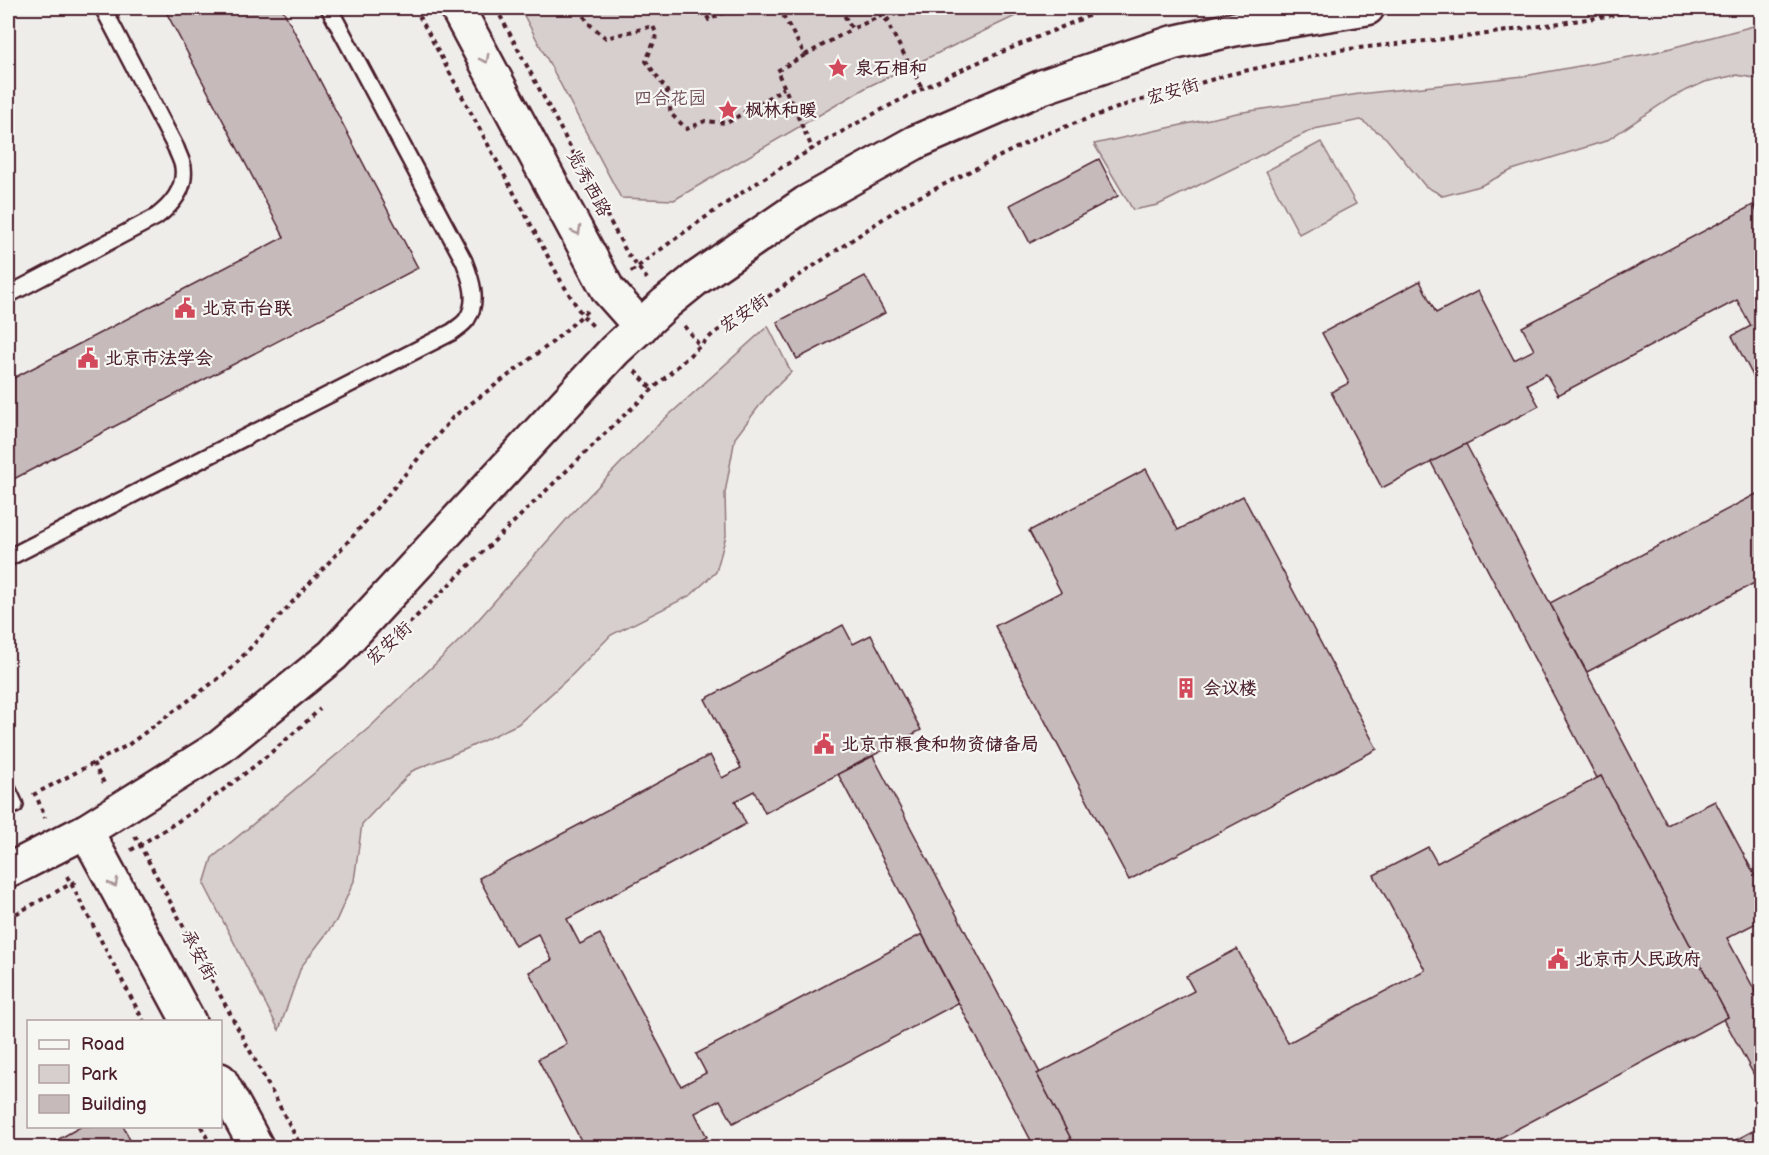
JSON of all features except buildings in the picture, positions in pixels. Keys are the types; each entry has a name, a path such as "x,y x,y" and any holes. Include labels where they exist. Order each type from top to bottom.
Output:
{"street":[{"name":"览秀西路","path":"457,8 608,290 641,327"},
{"name":"宏安街","path":"8,871 87,831 220,747 333,655 615,350 697,278 806,203 915,142 1042,87 1172,43 1235,29 1367,8"},
{"path":"87,831 188,1020"},
{"path":"222,1084 257,1148"}],"lane":[{"path":"8,295 156,217 174,203 180,187 183,168 176,148 103,8"},
{"path":"8,558 452,332 468,318 474,299 472,281 464,261 329,8"},
{"path":"8,790 15,805"}],"path":[{"name":"览秀西路","path":"496,8 627,253 701,347"},
{"path":"587,8 581,9 588,23 606,38 653,26 657,35 646,62 667,91 671,114 687,129 705,121 727,123 784,88"},
{"path":"703,8 709,20 734,8"},
{"path":"779,8 805,55"},
{"path":"840,8 852,29"},
{"path":"886,21 903,8"},
{"path":"1082,8 1095,13"},
{"name":"宏安街","path":"385,647 620,419 713,334 905,204 1040,136 1128,104 1231,74 1339,50 1473,36 1614,15 1638,8"},
{"path":"813,150 777,71 805,55 883,15 922,88"},
{"path":"8,918 104,866 196,810 292,735 326,703"},
{"name":"承安街","path":"93,763 119,812 140,845 302,1148"},
{"path":"36,794 70,884 143,1020"},
{"path":"202,1128 212,1148"}],"green space":[{"name":"四合花园","path":"520,8 1032,8 867,87 674,200 621,198"},
{"path":"1761,24 1761,79 1736,75 1705,82 1672,97 1606,141 1512,170 1480,186 1443,196 1425,186 1386,138 1361,120 1314,129 1158,205 1133,210 1094,144 1237,113 1359,94 1524,76 1652,53"},
{"path":"1321,142 1356,204 1299,234 1266,171"},
{"path":"768,326 791,372 766,397 735,438 725,493 726,536 716,572 691,595 611,635 573,674 518,724 412,771 362,824 354,881 336,921 301,967 279,1030 204,884 212,858 370,727 464,636 573,512 659,424"}],"place":[{"name":"泉石相和","path":"838,68"},
{"name":"枫林和暖","path":"728,110"},
{"name":"北京市台联","path":"185,308"},
{"name":"北京市法学会","path":"88,358"},
{"name":"会议楼","path":"1186,688"},
{"name":"北京市粮食和物资储备局","path":"824,744"},
{"name":"北京市人民政府","path":"1558,959"}]}
